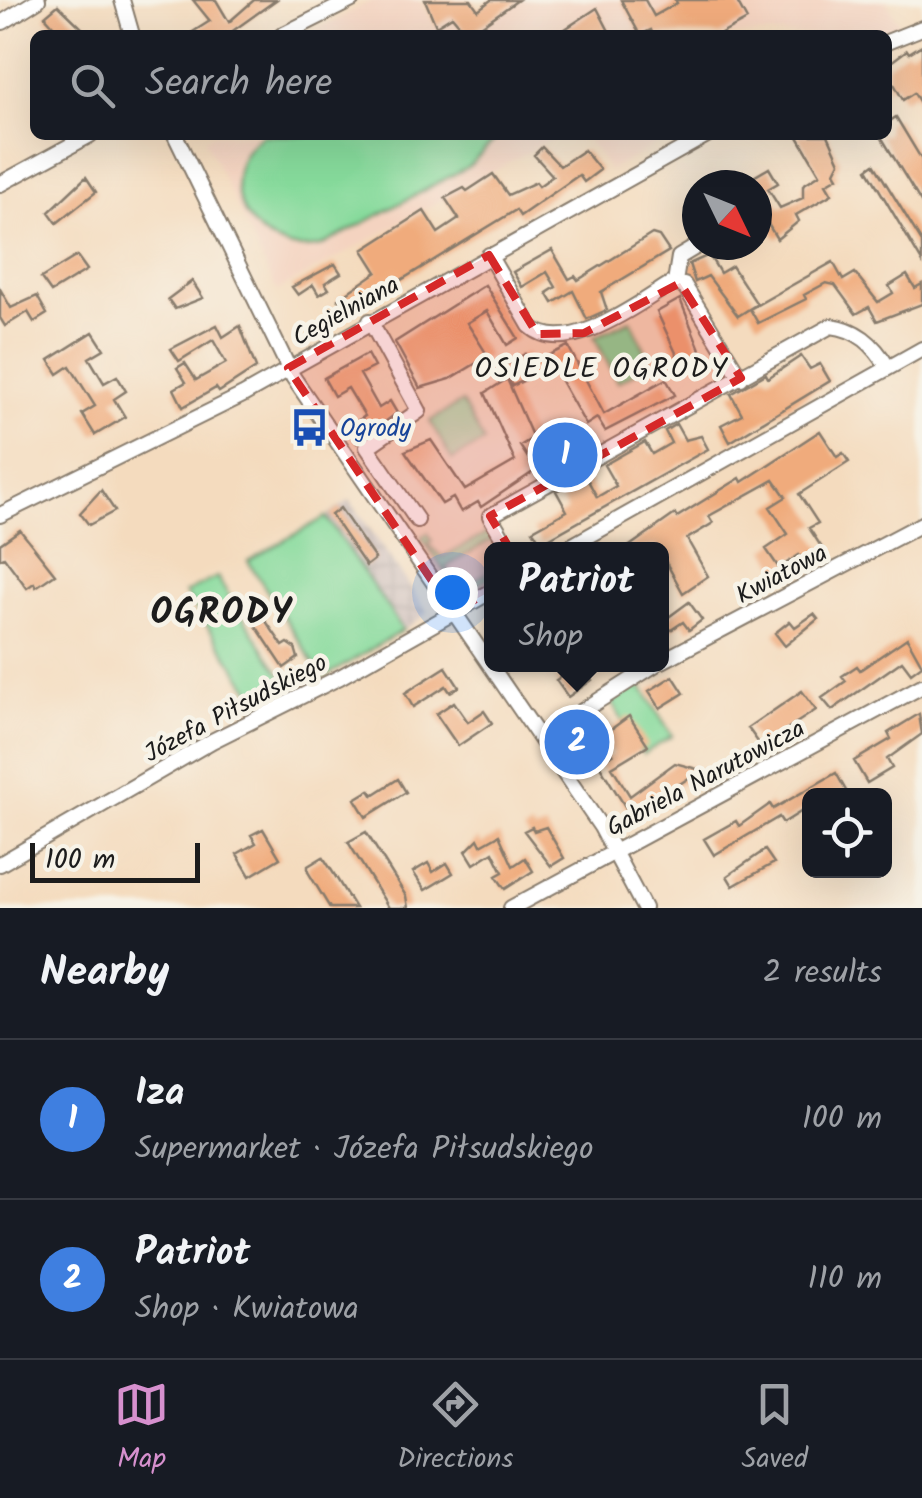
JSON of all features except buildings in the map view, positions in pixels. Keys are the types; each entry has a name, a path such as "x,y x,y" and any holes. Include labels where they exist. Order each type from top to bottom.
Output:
{"street":[{"path":"3,22 38,0"},
{"path":"122,0 131,30"},
{"path":"292,30 352,0"},
{"path":"892,40 922,28"},
{"path":"0,184 81,140"},
{"path":"177,140 288,368 484,657"},
{"name":"Cegielniana","path":"0,515 288,368 698,140"},
{"path":"489,255 530,326 541,334 584,333 675,282"},
{"path":"675,282 682,255"},
{"path":"675,282 692,292 741,378"},
{"path":"370,322 419,411 367,447 417,520"},
{"path":"505,542 490,516 834,325 874,345 888,368"},
{"path":"578,542 922,349"},
{"name":"Kwiatowa","path":"669,658 922,524"},
{"name":"Józefa Piłsudskiego","path":"0,864 212,741 314,691 484,595"},
{"path":"494,672 614,850 644,908"},
{"name":"Kwiatowa","path":"540,738 645,672"},
{"name":"Gabriela Narutowicza","path":"510,908 922,686"}],"highlighted area":[{"path":"489,255 537,334 584,333 680,283 741,378 490,516 524,572 453,612 288,368"}],"shaded area":[{"path":"373,0 419,0 436,27 452,17 462,30 317,30"},
{"path":"521,0 886,0 900,26 891,30 478,30"},
{"path":"205,140 549,140 277,291"},
{"path":"588,140 665,140 609,170"},
{"path":"350,500 428,613 403,630 326,517"}],"green space":[{"path":"257,140 494,140 469,166 321,246 297,248 276,242 258,230 245,213 238,194 237,174 245,153"},
{"path":"631,320 651,363 618,382 594,337"},
{"path":"462,402 484,442 452,460 430,421"},
{"path":"326,517 403,630 323,678 248,561"},
{"path":"487,523 497,542 484,542 446,567 459,588 484,574 484,581 478,584 481,591 464,600 421,537 428,533 432,541 428,544 442,557 486,534 483,526"},
{"path":"217,577 293,692 262,707 185,593"},
{"path":"640,684 672,736 643,754 611,702"}],"place":[{"name":"Ogrody","path":"310,427"},
{"name":"Iza","path":"565,455"},
{"name":"Patriot","path":"577,742"}],"district":[{"name":"OSIEDLE OGRODY","path":"602,367"},
{"name":"OGRODY","path":"222,611"}]}
